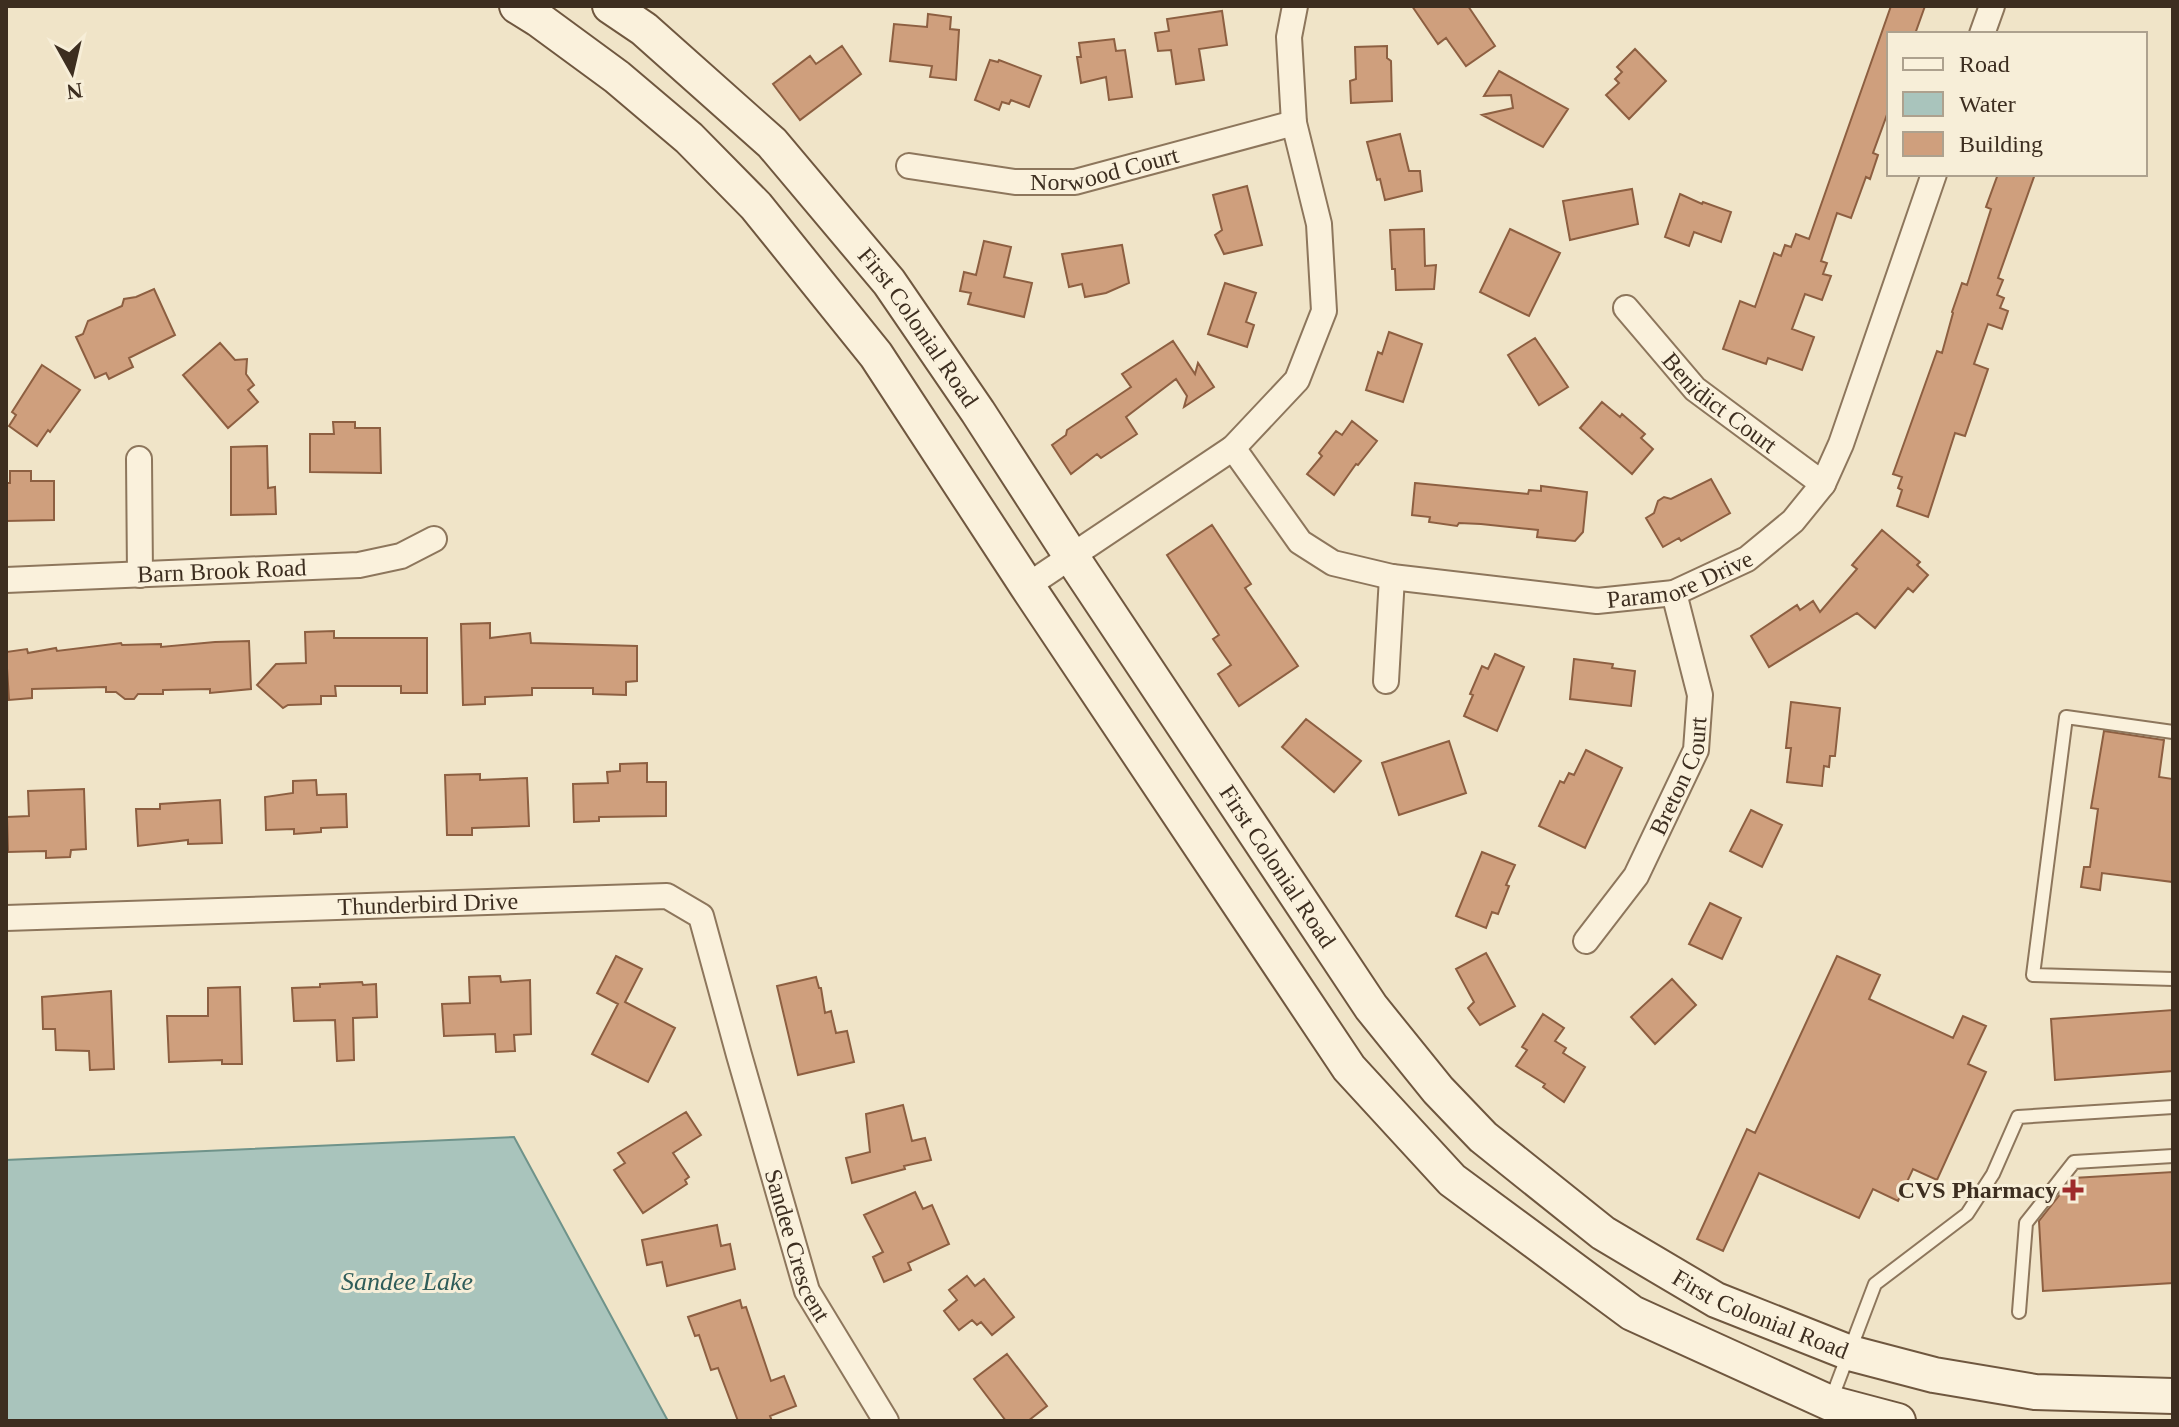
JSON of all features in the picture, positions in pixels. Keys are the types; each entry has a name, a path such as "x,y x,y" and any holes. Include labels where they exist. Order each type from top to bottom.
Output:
{"main road":[{"name":"First Colonial Road","path":"517,6 617,77 689,138 756,206 876,355 1349,1068 1452,1180 1632,1313 1826,1412 1898,1421"},
{"name":"First Colonial Road","path":"610,6 644,29 772,143 879,271 978,412 1371,1007 1438,1090 1483,1137 1603,1233 1716,1300 1850,1353 1934,1375 2035,1392 2173,1396"}],"street":[{"path":"1027,586 1233,448 1297,380 1324,311 1319,224 1294,123 1289,37 1295,6"},
{"path":"1983,32 1992,6"},
{"name":"Norwood Court","path":"909,166 1015,182 1075,182 1294,123"},
{"name":"Paramore Drive","path":"1233,448 1300,542 1333,563 1392,577 1597,601 1674,593 1747,559 1793,521 1823,484 1841,444 1933,176"},
{"name":"Benidict Court","path":"1626,308 1695,389 1823,484"},
{"path":"139,459 140,575"},
{"name":"Barn Brook Road","path":"6,580 359,565 401,556 434,539"},
{"path":"1386,681 1392,577"},
{"name":"Breton Court","path":"1586,941 1636,876 1696,750 1700,695 1674,593"},
{"name":"Thunderbird Drive","path":"6,918 667,896 701,916 739,1055"},
{"name":"Sandee Crescent","path":"739,1055 807,1291 886,1421"}],"lane":[{"path":"2173,732 2066,717 2033,975 2173,979"},
{"path":"1826,1412 1875,1284 1967,1214 1993,1174 2018,1117 2173,1107"},
{"path":"2019,1312 2026,1223 2074,1162 2173,1156"}],"water":[{"name":"Sandee Lake","path":"514,1137 668,1421 6,1421 6,1160"}],"building":[{"path":"1412,6 1468,6 1495,46 1466,66 1446,38 1438,44"},
{"path":"1891,6 1925,6 1916,32 1887,32 1887,114 1873,153 1878,155 1851,218 1837,213 1821,261 1827,263 1823,274 1831,276 1822,300 1805,294 1792,329 1814,337 1802,370 1768,358 1766,364 1723,349 1740,301 1755,307 1774,253 1781,256 1785,245 1791,247 1796,234 1809,239"},
{"path":"1222,11 1227,45 1199,49 1204,80 1176,84 1171,50 1158,51 1155,33 1169,31 1167,19"},
{"path":"928,14 951,17 950,29 959,30 956,80 930,77 932,66 890,61 894,24 927,27"},
{"path":"1114,39 1116,51 1125,50 1132,97 1109,100 1106,77 1081,83 1077,57 1081,57 1079,43"},
{"path":"842,46 861,74 800,120 773,84 810,56 816,64"},
{"path":"1387,46 1387,58 1391,61 1392,101 1351,103 1350,81 1356,79 1355,47"},
{"path":"1635,49 1666,81 1629,119 1606,95 1619,83 1615,79 1622,72 1617,67"},
{"path":"990,60 999,60 1041,76 1029,107 1011,100 1009,104 1002,102 999,110 975,100"},
{"path":"1499,71 1568,109 1543,147 1482,115 1513,108 1511,95 1484,96"},
{"path":"1400,134 1409,171 1420,171 1422,191 1385,200 1367,142"},
{"path":"1997,176 2034,176 1998,278 2003,280 1997,295 2004,298 2000,308 2008,311 2002,329 1988,324 1974,364 1988,369 1965,436 1955,433 1928,517 1897,506 1902,477 1893,474 1937,351 1942,353 1962,283 1967,285 1991,209 1986,207"},
{"path":"1247,186 1262,245 1224,254 1215,235 1222,230 1213,195"},
{"path":"1632,189 1638,224 1570,240 1563,201"},
{"path":"1680,194 1731,212 1721,242 1694,232 1689,246 1665,237"},
{"path":"1424,229 1425,266 1436,265 1434,289 1396,290 1390,230"},
{"path":"1510,229 1560,253 1529,316 1480,292"},
{"path":"984,241 1011,247 1004,277 1032,283 1024,317 968,304 971,293 960,291 964,272 976,275"},
{"path":"1122,245 1129,283 1106,293 1085,297 1082,284 1069,287 1062,254"},
{"path":"1225,283 1256,293 1246,322 1254,325 1247,347 1208,334"},
{"path":"154,289 175,335 129,358 133,367 109,379 106,373 95,378 76,337 83,334 88,321 122,306 124,299"},
{"path":"1389,332 1422,344 1403,402 1366,390 1378,352 1382,354"},
{"path":"1535,338 1568,387 1539,405 1508,355"},
{"path":"1173,341 1195,374 1198,363 1214,387 1184,407 1187,396 1176,379 1126,417 1137,434 1101,458 1097,454 1071,474 1052,445 1066,435 1067,430 1131,387 1122,374"},
{"path":"220,343 235,360 247,359 246,374 254,385 248,390 258,402 228,428 183,375"},
{"path":"42,365 80,390 37,446 9,426 16,415 12,412"},
{"path":"1602,402 1645,434 1641,438 1653,449 1632,474 1580,428"},
{"path":"1352,421 1377,441 1334,495 1307,474 1336,431 1342,435"},
{"path":"333,422 355,422 355,428 380,428 381,473 310,472 310,434 334,434"},
{"path":"267,446 268,488 275,487 276,514 231,515 231,447"},
{"path":"10,471 31,471 31,481 54,481 54,520 6,521 6,483 10,483"},
{"path":"1711,479 1730,513 1681,541 1679,538 1663,547 1646,518 1654,513 1658,501 1664,497 1671,499"},
{"path":"1415,483 1528,494 1529,490 1541,491 1541,486 1587,492 1583,532 1575,541 1537,537 1538,530 1429,522 1430,517 1412,515"},
{"path":"1212,525 1251,584 1245,588 1298,666 1239,706 1218,674 1231,665 1213,639 1219,635 1167,555"},
{"path":"1882,530 1920,562 1917,565 1928,575 1913,592 1908,588 1875,628 1857,613 1769,667 1751,636 1797,605 1800,610 1813,601 1820,612 1857,569 1852,565"},
{"path":"490,623 490,638 530,633 531,643 637,646 637,681 626,682 626,695 593,694 593,688 532,688 532,695 485,697 485,704 463,705 461,624"},
{"path":"334,631 334,638 427,638 427,693 401,693 401,686 335,686 336,696 321,696 321,704 288,705 283,708 257,685 276,664 306,663 305,632"},
{"path":"249,641 251,689 210,693 210,689 163,690 163,694 138,694 134,699 125,699 116,692 106,692 106,687 32,689 32,698 9,700 6,652 27,649 28,653 56,648 57,651 121,643 161,644 161,647"},
{"path":"1495,654 1524,667 1497,731 1464,716 1482,666 1488,669"},
{"path":"1574,659 1613,664 1612,668 1635,671 1631,706 1570,699"},
{"path":"1791,702 1840,708 1835,756 1830,756 1829,767 1824,766 1822,786 1787,782 1791,748 1786,748"},
{"path":"1306,719 1361,761 1334,792 1282,747"},
{"path":"2104,731 2164,740 2159,777 2173,779 2173,882 2102,873 2100,890 2081,887 2084,867 2090,867 2098,809 2091,808"},
{"path":"1449,741 1466,793 1399,815 1382,763"},
{"path":"1586,750 1622,768 1585,848 1539,826 1560,781 1564,783 1569,773 1574,775"},
{"path":"647,763 647,782 666,782 666,816 599,817 599,821 574,822 573,784 608,783 607,772 620,771 620,764"},
{"path":"480,774 480,780 527,778 529,826 472,828 472,835 447,835 445,775"},
{"path":"316,780 317,795 346,794 347,827 321,828 321,832 294,834 294,829 266,830 265,797 293,793 293,781"},
{"path":"84,789 86,849 71,850 70,857 46,858 46,851 8,852 7,817 29,816 28,791"},
{"path":"220,800 222,843 188,844 188,840 138,846 136,809 160,809 160,804"},
{"path":"1751,810 1782,825 1762,867 1730,851"},
{"path":"1482,852 1515,865 1498,914 1492,912 1486,928 1456,916"},
{"path":"1710,903 1741,918 1722,959 1689,944"},
{"path":"1486,953 1515,1006 1480,1025 1468,1008 1474,1002 1456,969"},
{"path":"616,956 642,969 625,1002 675,1028 648,1082 592,1054 618,1004 597,993"},
{"path":"1837,956 1880,975 1869,999 1953,1038 1963,1016 1986,1026 1968,1064 1986,1072 1937,1180 1913,1169 1898,1201 1873,1189 1859,1218 1759,1173 1723,1251 1697,1239 1747,1129 1755,1133"},
{"path":"500,976 501,982 530,980 531,1034 514,1035 515,1051 496,1052 495,1034 444,1036 442,1004 470,1003 469,977"},
{"path":"816,977 825,1013 831,1011 836,1033 847,1031 854,1062 798,1075 777,986"},
{"path":"1672,979 1696,1005 1655,1044 1631,1017"},
{"path":"362,982 363,985 376,984 377,1017 353,1018 354,1060 337,1061 335,1020 294,1021 292,988"},
{"path":"240,987 242,1064 222,1064 222,1060 169,1062 167,1016 208,1016 208,988"},
{"path":"111,991 114,1069 90,1070 89,1051 56,1050 55,1029 43,1029 42,997"},
{"path":"2173,1010 2173,1071 2055,1080 2051,1019"},
{"path":"1543,1014 1564,1028 1555,1041 1566,1048 1563,1053 1585,1067 1564,1102 1543,1087 1545,1084 1516,1066 1527,1050 1522,1047"},
{"path":"903,1105 912,1141 925,1138 931,1160 852,1183 846,1158 870,1152 866,1114"},
{"path":"686,1112 701,1135 673,1153 689,1177 685,1180 687,1184 643,1213 614,1170 625,1163 618,1153"},
{"name":"CVS Pharmacy","path":"2173,1172 2173,1283 2043,1291 2039,1221 2073,1178"},
{"path":"915,1192 923,1209 932,1205 949,1244 908,1263 911,1270 884,1282 873,1257 883,1252 864,1215"},
{"path":"717,1225 721,1246 730,1244 735,1269 667,1286 662,1262 647,1265 642,1240"},
{"path":"967,1276 975,1286 984,1279 1014,1317 992,1335 981,1322 977,1325 972,1320 959,1330 944,1311 957,1300 949,1290"},
{"path":"740,1300 742,1308 746,1307 771,1381 784,1376 796,1406 770,1416 772,1421 738,1421 718,1368 711,1370 699,1335 695,1336 688,1317"},
{"path":"1007,1354 1047,1406 1028,1421 1006,1421 974,1379"}],"place":[{"name":"CVS Pharmacy","path":"2073,1190"}]}
